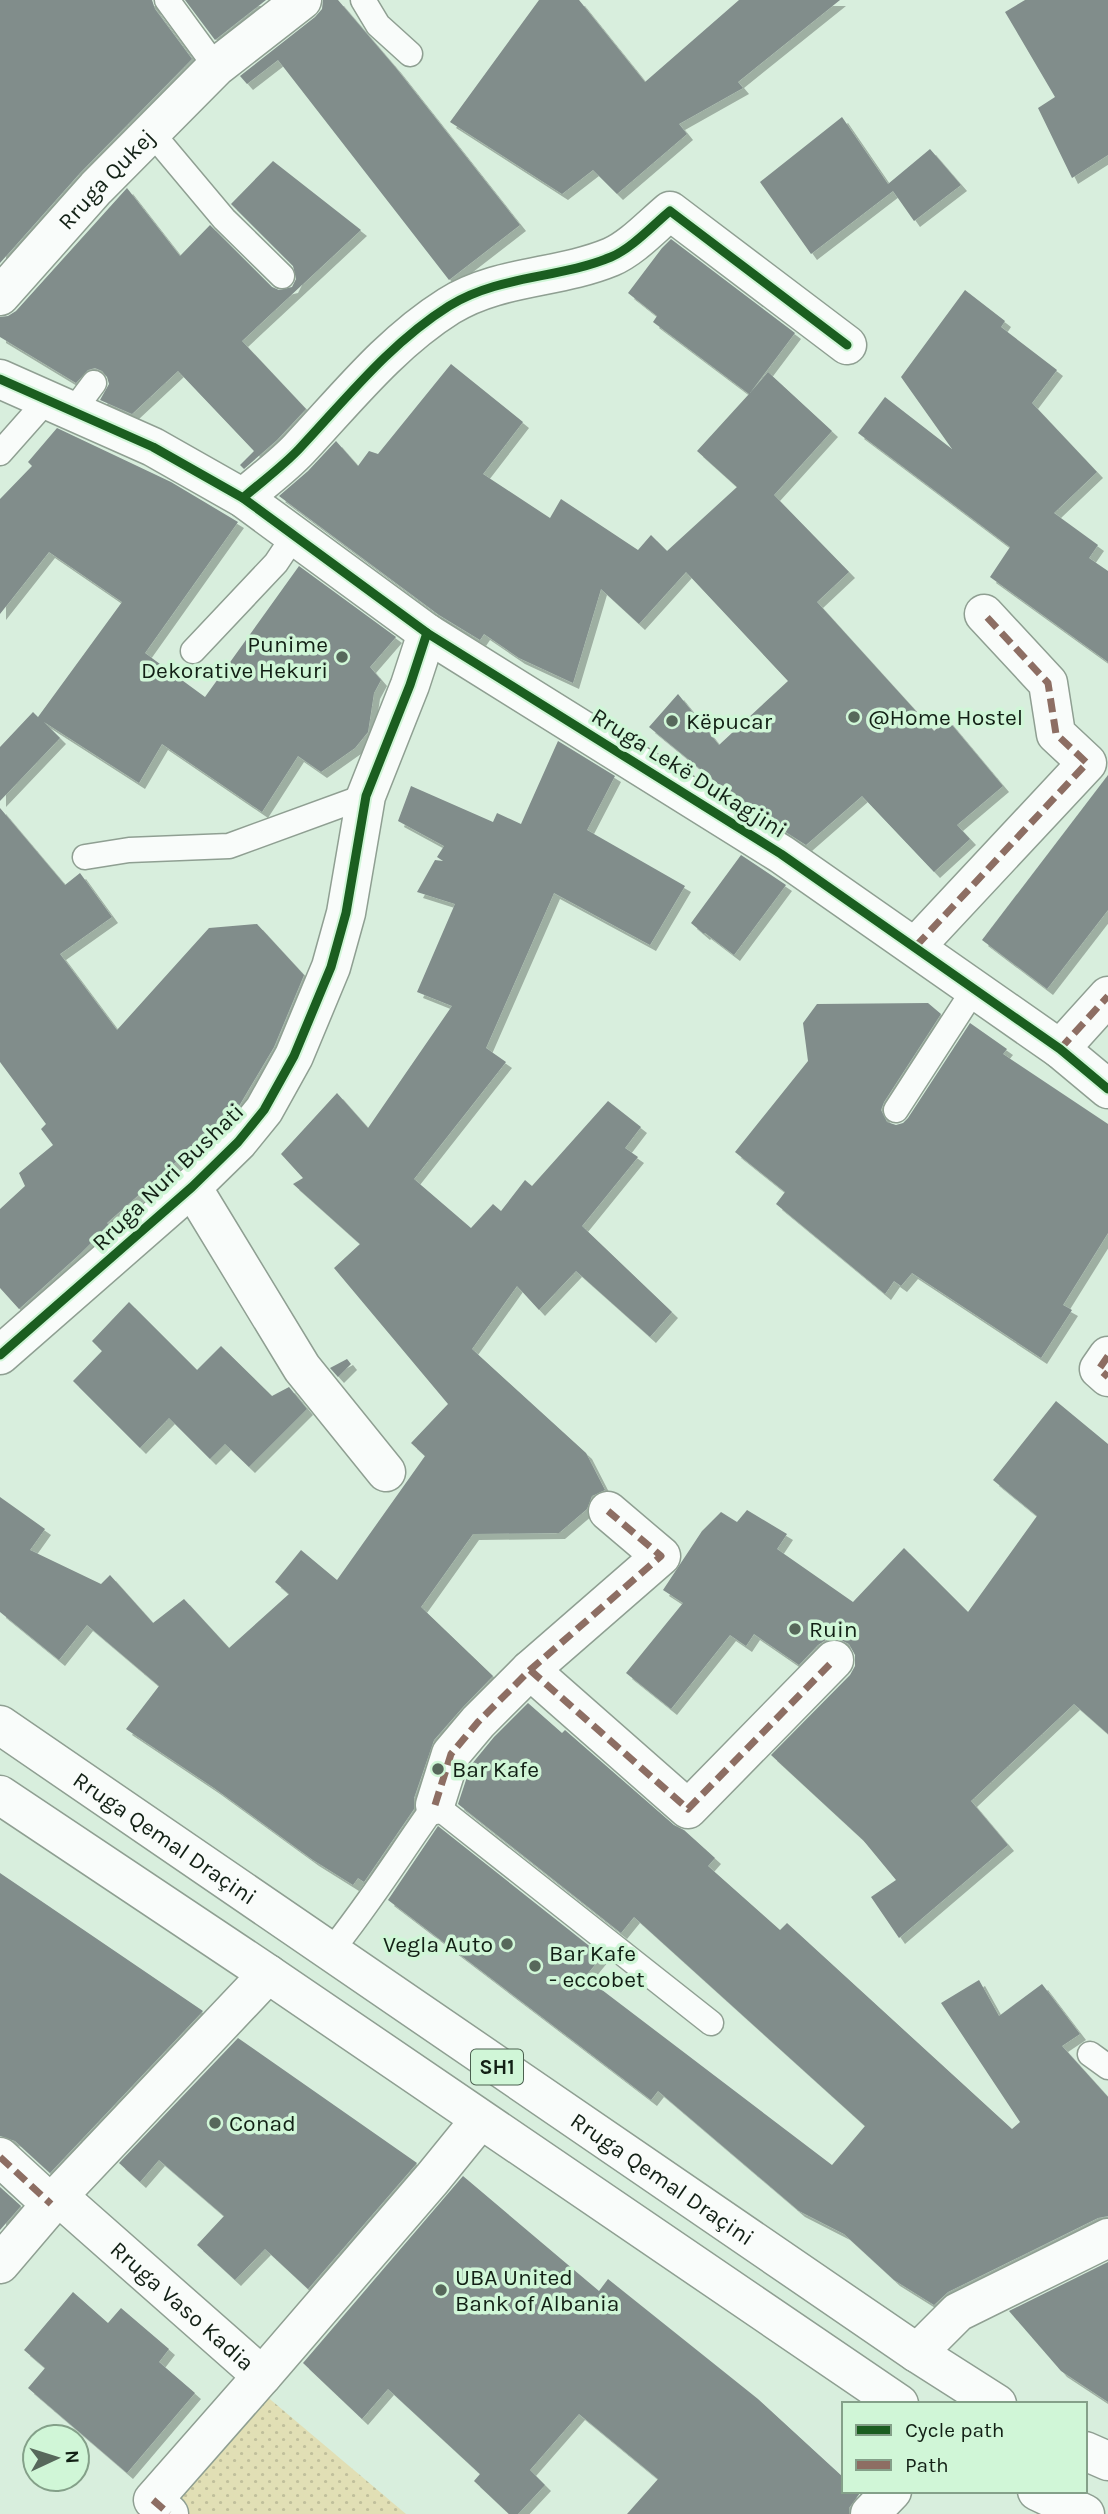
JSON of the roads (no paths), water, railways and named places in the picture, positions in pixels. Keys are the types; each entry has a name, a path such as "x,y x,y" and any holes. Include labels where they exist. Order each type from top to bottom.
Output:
{"street":[{"name":"Rruga Qukej","path":"0,296 96,188 216,67 302,0"},
{"path":"243,498 297,451 340,393 449,306 483,288 563,272 614,256 670,211 847,345"},
{"name":"Rruga Lekë Dukagjini","path":"0,379 71,398 243,498 427,633 781,854 916,946 1060,1049 1108,1090"},
{"path":"916,946 1087,763 1056,734 1048,682 984,614"},
{"name":"Rruga Nuri Bushati","path":"0,1355 192,1187 238,1142 264,1110 300,1044 331,967 346,913 366,796 410,685 427,633"},
{"path":"1060,1049 1108,996"},
{"name":"Rruga Nuri Bushati","path":"192,1187 302,1368 386,1472"},
{"path":"1108,1356 1099,1369 1108,1377"},
{"path":"435,1805 451,1754 478,1722 530,1671 661,1556 608,1511"},
{"path":"530,1671 688,1809 834,1660"},
{"name":"Rruga Qemal Draçini","path":"0,1726 917,2353 994,2402"},
{"name":"SH1","path":"0,1795 268,1973 896,2402"},
{"path":"0,2264 55,2200 268,1973"},
{"path":"262,2376 480,2120"},
{"name":"Rruga Vaso Kadia","path":"0,2157 55,2200 262,2376 153,2500 169,2514"},
{"path":"917,2353 958,2312 1108,2238"},
{"path":"1087,2452 1108,2461"},
{"path":"870,2514 890,2493"},
{"path":"1041,2493 1085,2514"}],"lane":[{"path":"167,0 216,67"},
{"path":"363,0 378,25 410,54"},
{"path":"151,132 224,219 282,276"},
{"path":"0,453 71,398"},
{"path":"193,651 276,563 294,536"},
{"path":"85,857 129,850 229,846 366,796"},
{"path":"896,1110 975,988"},
{"path":"330,1952 363,1912 435,1805 711,2023"}],"place":[{"name":"Punime Dekorative Hekuri","path":"342,657"},
{"name":"@Home Hostel","path":"854,717"},
{"name":"Këpucar","path":"672,721"},
{"name":"Ruin","path":"795,1629"},
{"name":"Bar Kafe","path":"438,1769"},
{"name":"Vegla Auto","path":"507,1944"},
{"name":"Bar Kafe - eccobet","path":"535,1966"},
{"name":"Conad","path":"215,2123"},
{"name":"UBA United Bank of Albania","path":"441,2290"}]}
